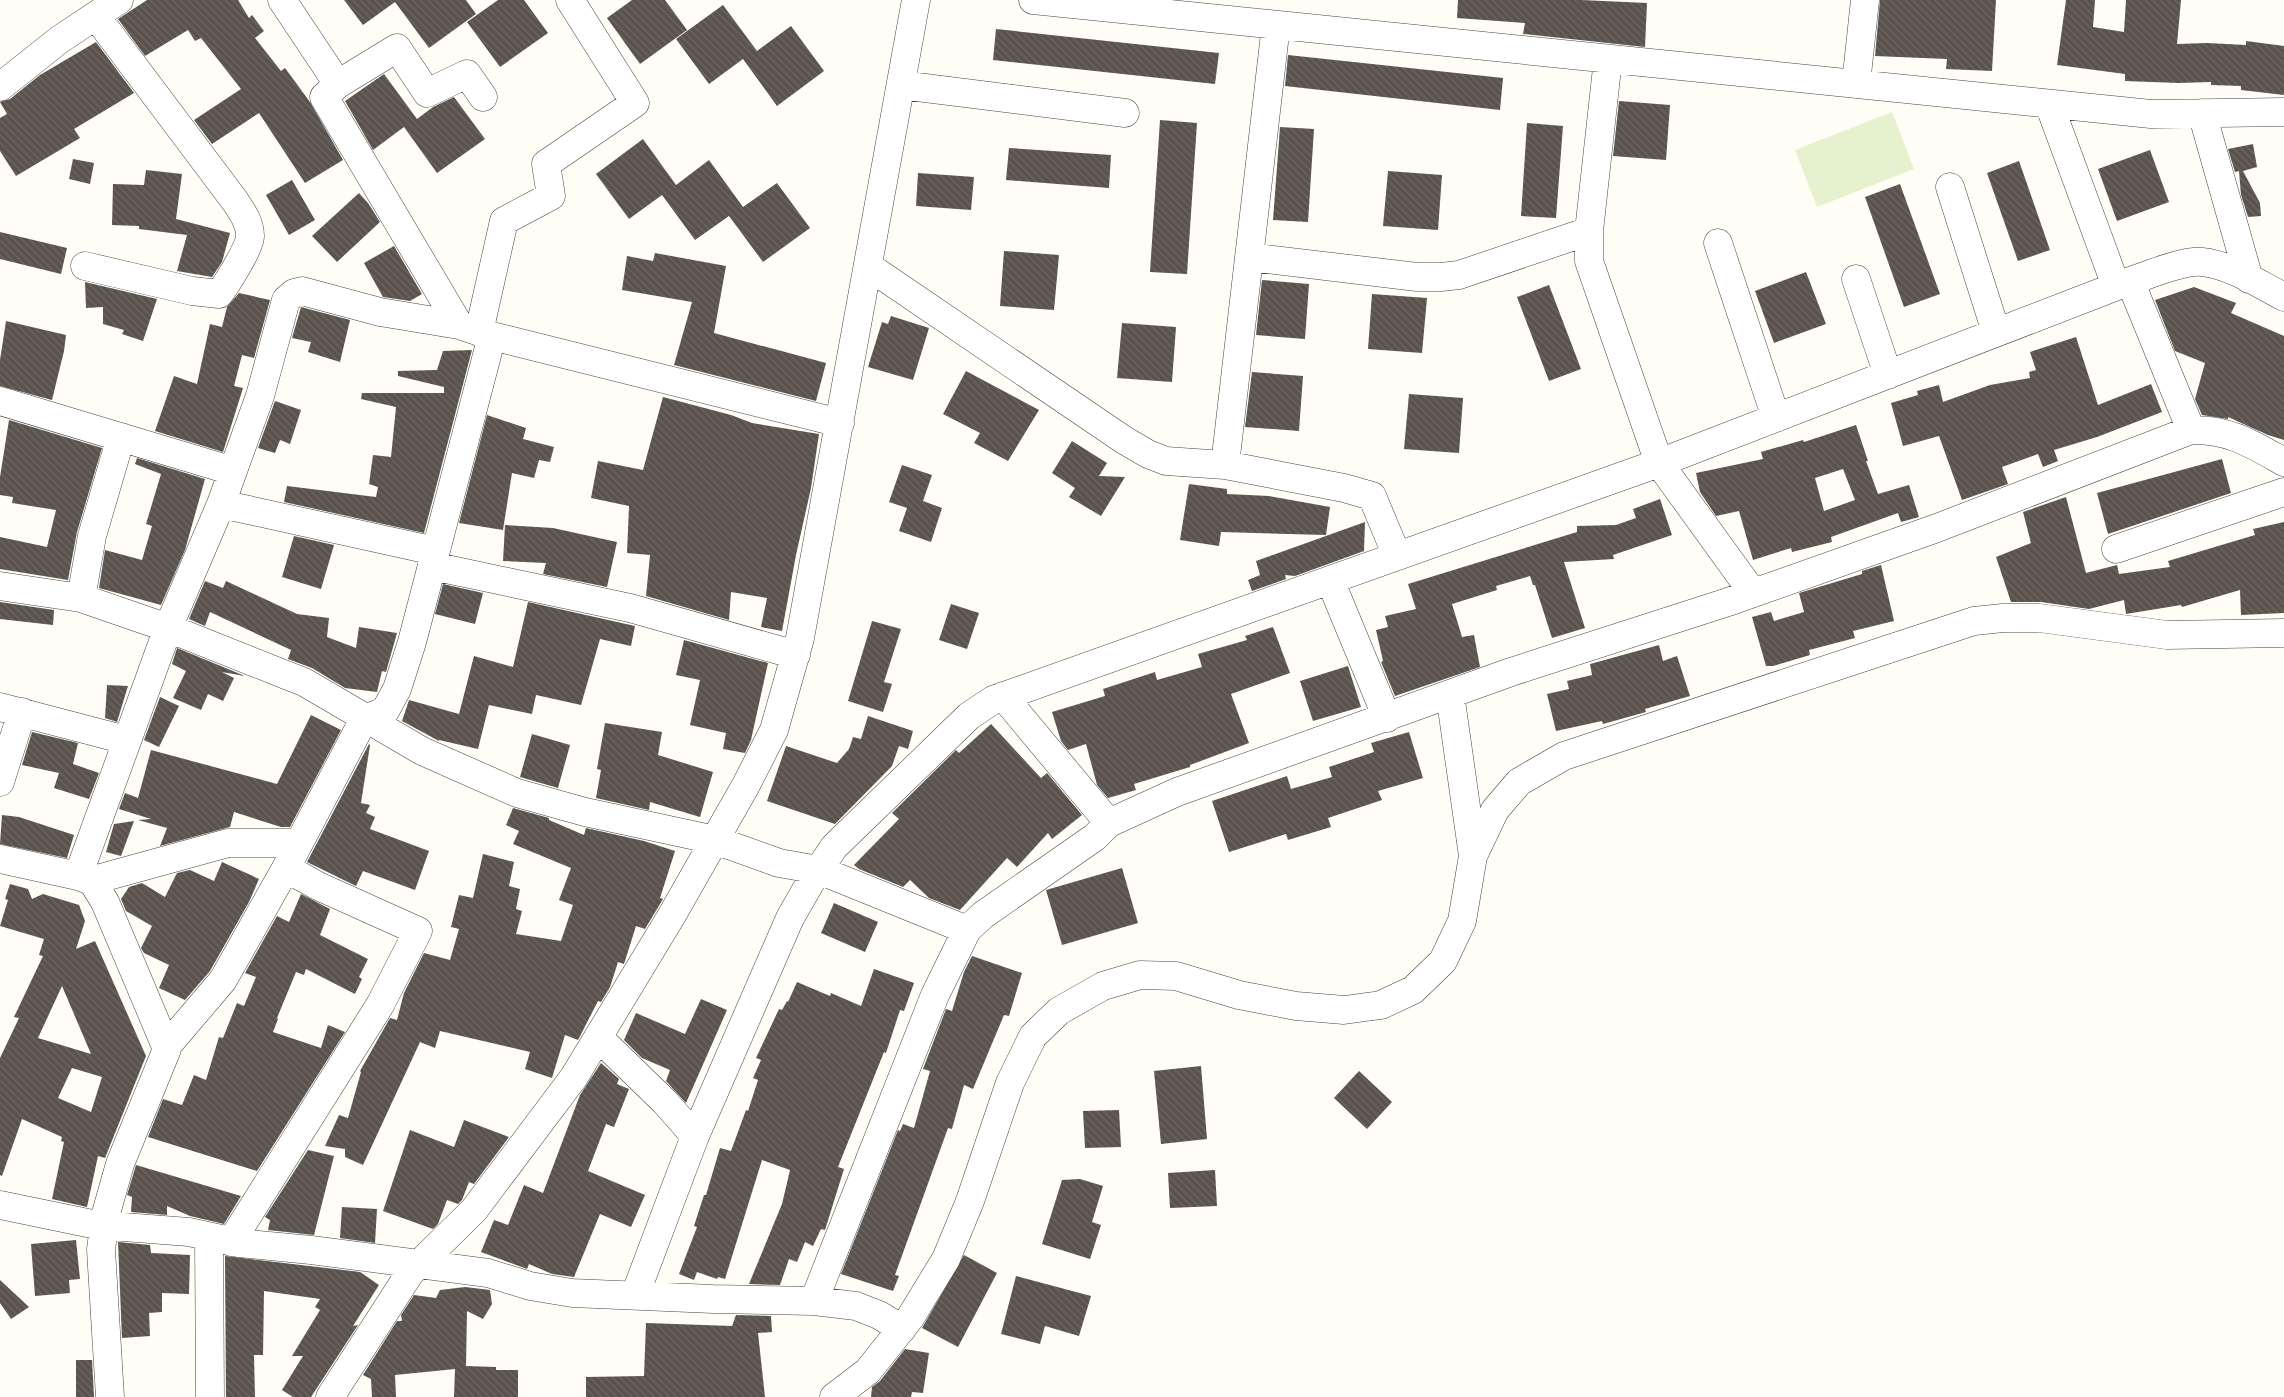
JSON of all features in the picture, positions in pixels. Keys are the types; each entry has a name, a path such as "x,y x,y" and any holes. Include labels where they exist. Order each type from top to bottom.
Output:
{"street":[{"path":"0,87 59,40 119,0"},
{"path":"282,0 338,84"},
{"path":"166,1047 223,980 286,868 364,719 385,711 397,689 433,559 477,331 504,221 551,196 546,164 635,103 570,0"},
{"path":"330,1397 410,1273 474,1210 574,1077 672,915 774,730 796,655 916,0"},
{"path":"1033,0 2151,114 2284,112"},
{"path":"1856,84 1865,0"},
{"path":"85,266 192,291 218,294 228,283 251,238 248,220 235,201 96,16"},
{"path":"1225,465 1276,25"},
{"path":"477,331 324,97 338,84 397,48 427,93 468,74 483,97"},
{"path":"1608,59 1588,231 1589,261 1659,463 1753,593"},
{"path":"901,85 1125,113"},
{"path":"2049,104 2123,283 2191,430"},
{"path":"2202,113 2249,279"},
{"path":"1950,187 1996,332"},
{"path":"1249,257 1417,277 1441,277 1459,275 1588,231"},
{"path":"1718,243 1776,418"},
{"path":"635,1295 695,1136 790,918 818,870 834,847 969,716 993,700 1659,463 2123,283 2200,261 2223,266 2284,297"},
{"path":"868,266 1124,440 1148,454 1166,460 1225,465 1344,488 1372,496 1397,556"},
{"path":"1856,279 1888,375"},
{"path":"84,878 126,740 168,628 221,504 260,396 286,300 294,293 302,291 380,312 477,331 840,423"},
{"path":"2,409 121,437 233,471"},
{"path":"814,1301 935,995 967,930 983,915 1095,837 1108,823 1178,792 1450,694 1753,593 1937,528 2191,430 2211,430 2242,439 2284,462"},
{"path":"81,598 92,536 121,437"},
{"path":"2116,550 2284,492"},
{"path":"221,504 630,608 796,655"},
{"path":"1330,580 1387,718"},
{"path":"0,586 81,598 168,628 304,682 364,719 422,751 517,793 585,812 715,840 779,863 818,870 967,930"},
{"path":"834,1397 868,1372 902,1329 946,1259 970,1201 1010,1083 1033,1036 1059,1011 1103,986 1140,975 1176,976 1239,995 1296,1006 1344,1010 1381,1005 1413,990 1443,961 1462,921 1473,856 1495,810 1519,782 1564,756 1974,621 2003,618 2039,618 2167,635 2284,633"},
{"path":"1450,694 1473,856"},
{"path":"1003,696 1108,823"},
{"path":"0,782 11,710 126,740"},
{"path":"0,859 84,878 228,843 299,843"},
{"path":"210,1397 220,1239 380,1005 418,931 318,886 286,868"},
{"path":"84,878 105,902 167,1049 120,1164 104,1226 101,1250 110,1397"},
{"path":"598,1037 664,1101 695,1136"},
{"path":"0,1205 104,1226 189,1232 220,1239 488,1273 530,1286 572,1294 635,1295 713,1300 814,1301 856,1306 879,1315 902,1329"}],"green space":[{"path":"1892,112 1914,169 1817,207 1795,150"}],"building":[{"path":"147,0 238,0 249,18 252,15 264,31 255,38 281,71 285,68 310,102 343,160 305,183 259,113 212,144 194,120 241,89 201,38 195,41 188,30 145,56 118,19"},
{"path":"344,0 466,0 476,14 429,48 395,2 363,25"},
{"path":"498,0 524,0 548,33 500,67 467,22"},
{"path":"632,0 665,0 687,30 640,64 607,18"},
{"path":"1458,0 1581,0 1647,3 1645,47 1523,34 1525,23 1457,18"},
{"path":"1880,0 1996,0 1992,71 1946,69 1947,59 1875,56"},
{"path":"2066,0 2095,0 2093,27 2124,32 2126,0 2181,0 2177,44 2246,45 2246,41 2284,46 2284,95 2241,90 2241,86 2211,85 2211,82 2125,81 2125,74 2057,65"},
{"path":"723,5 757,51 791,26 824,71 777,106 743,59 709,84 676,39"},
{"path":"996,29 1219,53 1215,84 993,60"},
{"path":"96,42 134,93 74,129 80,138 16,176 0,151 0,118 7,114 0,102 10,99 40,75"},
{"path":"1288,55 1503,78 1500,110 1285,86"},
{"path":"384,74 417,119 433,107 454,97 485,139 437,173 404,127 373,150 345,101"},
{"path":"1619,101 1670,105 1666,160 1613,156"},
{"path":"1160,120 1197,123 1187,274 1150,272"},
{"path":"1527,123 1563,126 1556,218 1521,216"},
{"path":"1280,127 1314,129 1308,222 1273,220"},
{"path":"643,139 676,185 709,160 743,207 777,183 810,228 763,262 729,216 695,240 662,195 629,219 596,174"},
{"path":"2253,144 2257,167 2243,171 2260,203 2261,216 2248,217 2241,195 2239,171 2235,172 2228,149"},
{"path":"1009,148 1111,155 1109,188 1006,180"},
{"path":"2150,150 2169,202 2117,221 2098,169"},
{"path":"73,159 94,163 90,184 69,179"},
{"path":"2019,161 2050,250 2018,261 1987,173"},
{"path":"146,170 182,174 176,219 230,233 222,262 212,277 177,271 187,235 139,229 139,226 112,225 113,184 144,185"},
{"path":"1388,171 1442,175 1438,230 1383,226"},
{"path":"918,173 974,177 971,210 916,206"},
{"path":"292,180 315,220 289,235 266,195"},
{"path":"1900,184 1940,294 1904,307 1865,197"},
{"path":"359,193 380,222 337,262 312,236"},
{"path":"0,232 67,248 61,274 0,259"},
{"path":"394,246 422,294 410,301 383,297 364,263"},
{"path":"1004,251 1059,255 1054,310 1000,306"},
{"path":"655,253 726,266 714,333 826,363 816,401 674,365 692,302 622,290 627,256 653,261"},
{"path":"1806,272 1826,324 1774,343 1755,291"},
{"path":"1262,280 1309,284 1305,339 1256,335"},
{"path":"85,282 157,299 143,341 122,334 124,330 103,324 103,307 86,308"},
{"path":"1549,285 1581,369 1549,381 1517,297"},
{"path":"2194,287 2236,303 2231,313 2284,336 2284,440 2228,417 2228,419 2202,415 2195,399 2205,363 2175,351 2155,300"},
{"path":"239,293 270,300 254,358 242,355 234,386 243,388 223,452 155,431 174,376 197,384 210,324 222,327 227,307"},
{"path":"1372,294 1427,298 1422,353 1368,349"},
{"path":"301,307 350,320 340,362 308,352 311,342 292,338"},
{"path":"891,316 929,328 913,380 868,367 882,322 888,324"},
{"path":"6,321 66,335 52,400 0,386 0,360"},
{"path":"1122,323 1176,327 1172,382 1117,378"},
{"path":"2076,337 2098,405 2151,384 2162,412 2097,437 2054,450 2058,461 2043,467 2038,454 2002,467 2008,484 1962,500 1939,436 1903,446 1891,403 1918,395 1917,391 1939,385 1943,402 1990,385 2030,378 2029,372 2036,370 2030,352"},
{"path":"472,350 424,533 284,502 287,486 376,497 378,487 369,484 373,455 391,457 396,407 361,399 362,393 444,393 444,387 398,376 398,371 437,370 443,351"},
{"path":"966,371 1039,410 1008,461 974,443 980,433 943,414"},
{"path":"1252,372 1303,376 1299,431 1245,427"},
{"path":"1409,394 1463,398 1459,453 1404,449"},
{"path":"663,397 731,415 752,423 819,434 811,488 782,631 761,627 767,598 731,592 729,620 646,596 650,555 627,553 629,506 591,498 598,461 643,470"},
{"path":"275,401 301,410 290,444 280,440 275,453 258,448"},
{"path":"487,415 526,428 523,439 554,447 550,462 539,460 534,478 512,473 503,530 459,523"},
{"path":"9,420 102,448 77,532 68,580 0,569 0,537 47,547 56,510 12,503 13,497 0,495 0,477"},
{"path":"1856,425 1878,494 1909,485 1919,517 1901,522 1898,513 1831,537 1832,542 1792,552 1791,548 1753,560 1739,511 1716,516 1700,492 1696,473 1763,459 1761,452 1803,440 1804,442","holes":["1843,469 1855,500 1824,511 1815,478"]},
{"path":"1072,441 1107,463 1099,476 1125,477 1101,516 1069,497 1075,488 1052,473"},
{"path":"137,458 205,479 185,550 161,605 99,588 105,550 142,560 152,526 146,524 161,474 135,464"},
{"path":"2222,459 2231,493 2108,534 2097,493"},
{"path":"902,465 932,475 923,501 942,508 931,542 899,531 907,508 889,502"},
{"path":"1189,484 1227,489 1227,494 1269,496 1330,507 1326,535 1221,532 1219,546 1180,540"},
{"path":"2066,497 2086,573 2117,565 2119,574 2170,567 2168,561 2255,535 2253,529 2284,522 2284,613 2241,615 2240,590 2182,607 2181,605 2126,614 2124,600 2089,609 2041,602 2011,602 1996,557 2031,543 2023,512"},
{"path":"1660,499 1672,535 1613,555 1614,559 1564,562 1585,628 1552,638 1535,585 1533,585 1530,576 1496,586 1497,590 1452,604 1462,637 1474,635 1480,667 1395,696 1381,662 1383,661 1376,630 1388,627 1385,616 1416,609 1408,584 1577,532 1577,526 1616,525 1636,518 1633,509"},
{"path":"1365,522 1364,551 1295,576 1285,575 1286,579 1252,591 1248,580 1260,575 1256,561"},
{"path":"505,525 553,528 617,542 607,587 543,574 546,563 503,561"},
{"path":"294,536 334,545 321,589 282,577"},
{"path":"1881,565 1894,621 1853,631 1855,638 1809,650 1810,655 1773,666 1766,666 1752,617 1771,612 1774,621 1804,612 1799,593 1862,574 1862,571"},
{"path":"205,581 223,588 226,581 297,614 329,618 327,637 356,648 359,627 397,633 386,672 382,671 377,692 345,688 312,668 288,659 291,650 210,612 205,626 189,619"},
{"path":"443,584 483,593 475,624 435,614"},
{"path":"0,602 54,610 53,625 0,619"},
{"path":"528,602 635,626 631,646 600,639 581,705 536,695 532,714 489,705 478,749 439,741 402,721 409,700 459,714 474,656 513,667"},
{"path":"951,604 979,613 967,649 939,640"},
{"path":"872,621 901,629 884,682 892,684 883,712 848,701"},
{"path":"1273,627 1290,673 1231,694 1249,743 1190,765 1190,767 1134,784 1136,790 1108,798 1097,785 1086,744 1068,750 1061,741 1052,712 1105,696 1103,689 1155,672 1157,680 1202,667 1198,654 1247,640 1245,636"},
{"path":"684,640 768,663 751,740 745,753 723,749 726,733 690,725 700,680 676,675"},
{"path":"1659,645 1663,661 1677,656 1690,696 1645,709 1646,712 1603,724 1602,721 1556,731 1547,694 1569,689 1567,681 1592,675 1590,664"},
{"path":"177,648 245,676 222,672 234,678 223,701 208,694 201,710 173,698 186,671 172,664"},
{"path":"1348,666 1361,707 1313,721 1300,681"},
{"path":"107,685 128,686 117,722 105,718"},
{"path":"160,697 179,706 159,747 144,740"},
{"path":"311,715 341,730 290,827 281,827 234,812 230,827 160,846 167,828 138,820 151,819 119,809 125,793 138,798 151,750 277,784"},
{"path":"868,716 913,731 908,749 899,746 892,766 835,824 767,801 786,746 837,763 849,749 853,737 861,739"},
{"path":"605,723 662,732 658,755 713,772 700,817 650,802 649,810 596,798 601,770 597,769"},
{"path":"991,724 1041,778 1047,773 1082,815 1052,839 1048,833 1017,867 1007,858 960,910 929,898 910,880 903,887 859,869 854,865 899,819 892,813 956,750 959,753"},
{"path":"32,732 78,743 73,764 99,773 89,799 54,788 59,773 22,765"},
{"path":"1409,732 1423,778 1378,791 1382,800 1328,818 1331,827 1288,840 1286,834 1229,852 1212,801 1287,776 1291,789 1332,777 1329,767 1374,752 1371,743"},
{"path":"532,734 570,745 558,788 520,777"},
{"path":"369,744 361,803 370,805 366,813 375,817 370,829 429,851 415,890 363,871 356,886 307,862"},
{"path":"513,808 549,818 549,820 584,835 586,828 644,841 675,851 660,898 663,899 645,929 636,926 624,964 618,962 610,987 601,1002 598,1001 578,1040 565,1035 552,1078 525,1069 530,1052 440,1031 435,1048 420,1042 363,1165 345,1157 345,1149 325,1146 339,1115 348,1118 360,1071 390,1018 397,1020 404,993 424,953 450,960 459,929 451,927 459,895 473,898 483,854 514,862 509,886 520,889 516,909 522,911 516,934 561,941 573,905 559,900 571,868 513,844 519,831 506,825"},
{"path":"2,815 19,817 74,835 67,858 0,844"},
{"path":"134,821 121,856 106,852 114,824"},
{"path":"222,862 259,879 249,902 210,971 185,1000 159,988 169,965 144,953 141,948 152,926 126,911 121,899 129,887 142,883 165,897 177,873 190,870 214,881"},
{"path":"1122,868 1138,923 1062,945 1046,890"},
{"path":"10,884 28,889 32,899 43,894 79,905 85,921 76,949 95,941 146,1056 105,1158 98,1156 87,1207 52,1199 64,1142 61,1141 62,1137 22,1119 2,1176 0,1175 0,1058 19,1018 14,1017 43,956 39,955 44,939 0,926 8,900 5,899","holes":["62,986 91,1054 38,1038","72,1068 102,1077 91,1112 58,1098"]},
{"path":"301,894 330,909 320,935 368,959 359,977 362,979 355,994 306,969 304,975 296,972 273,1032 321,1048 328,1025 345,1032 257,1171 148,1137 163,1099 182,1105 194,1075 206,1080 219,1037 223,1038 237,1003 244,1006 256,977 245,973 277,916 289,922"},
{"path":"834,903 878,922 865,952 821,933"},
{"path":"972,956 1022,973 1009,1016 1004,1015 973,1089 964,1085 952,1129 948,1128 895,1275 899,1276 893,1291 841,1274 898,1130 900,1131 903,1124 914,1128 930,1071 923,1069 946,1009 952,1011 964,972"},
{"path":"874,969 914,983 904,1011 900,1010 886,1053 884,1052 838,1167 844,1169 825,1230 821,1229 813,1246 805,1242 797,1262 789,1259 780,1285 749,1284 782,1204 790,1170 762,1160 725,1279 718,1277 717,1279 697,1272 694,1280 679,1274 697,1227 694,1226 704,1195 706,1195 720,1148 731,1151 746,1110 748,1111 758,1080 753,1078 761,1060 756,1058 779,1009 782,1010 788,1002 797,982 830,996 831,993 861,1006"},
{"path":"701,999 727,1010 686,1103 666,1081 670,1070 642,1058 624,1040 636,1013 685,1034"},
{"path":"601,1063 619,1079 617,1084 629,1089 614,1127 606,1124 588,1171 645,1195 631,1227 600,1214 574,1277 552,1274 529,1264 527,1269 481,1252 494,1220 508,1225 524,1185 543,1193 580,1095"},
{"path":"1201,1066 1207,1139 1161,1144 1154,1071"},
{"path":"1359,1071 1392,1102 1367,1129 1334,1098"},
{"path":"1119,1110 1121,1147 1085,1148 1083,1111"},
{"path":"464,1120 509,1137 474,1184 469,1182 462,1200 458,1204 447,1200 438,1224 433,1229 383,1211 410,1130 454,1147"},
{"path":"308,1150 334,1156 314,1235 268,1230 270,1220 265,1217"},
{"path":"136,1165 241,1196 224,1224 190,1216 167,1206 167,1215 131,1212 132,1197 127,1195"},
{"path":"1215,1170 1217,1206 1170,1208 1168,1173"},
{"path":"1080,1179 1103,1186 1092,1222 1101,1225 1090,1259 1042,1244 1062,1180"},
{"path":"342,1207 377,1209 375,1243 340,1238"},
{"path":"76,1240 80,1279 69,1280 70,1293 35,1296 31,1244"},
{"path":"118,1242 150,1245 151,1253 190,1255 189,1294 162,1293 162,1312 149,1313 150,1336 122,1338"},
{"path":"964,1255 997,1273 958,1347 922,1328"},
{"path":"225,1256 360,1272 379,1285 353,1326 358,1325 311,1397 293,1397 282,1390 303,1356 292,1356 320,1310 315,1307 320,1299 264,1291 263,1355 254,1355 255,1397 226,1397"},
{"path":"1016,1276 1091,1296 1079,1336 1045,1326 1040,1344 1001,1334"},
{"path":"0,1280 29,1307 11,1319 0,1303"},
{"path":"465,1287 490,1290 492,1304 483,1319 467,1311 466,1366 496,1367 496,1370 518,1370 518,1397 454,1397 455,1369 395,1375 396,1397 372,1397 371,1379 363,1375 397,1321 402,1321 401,1315 414,1295 436,1298 440,1290"},
{"path":"736,1315 771,1316 772,1332 758,1333 765,1397 586,1397 586,1377 644,1376 646,1323 732,1326"},
{"path":"905,1349 929,1353 923,1393 912,1392 911,1397 871,1397 872,1387 880,1381"},
{"path":"76,1360 92,1360 94,1397 76,1397"}]}
